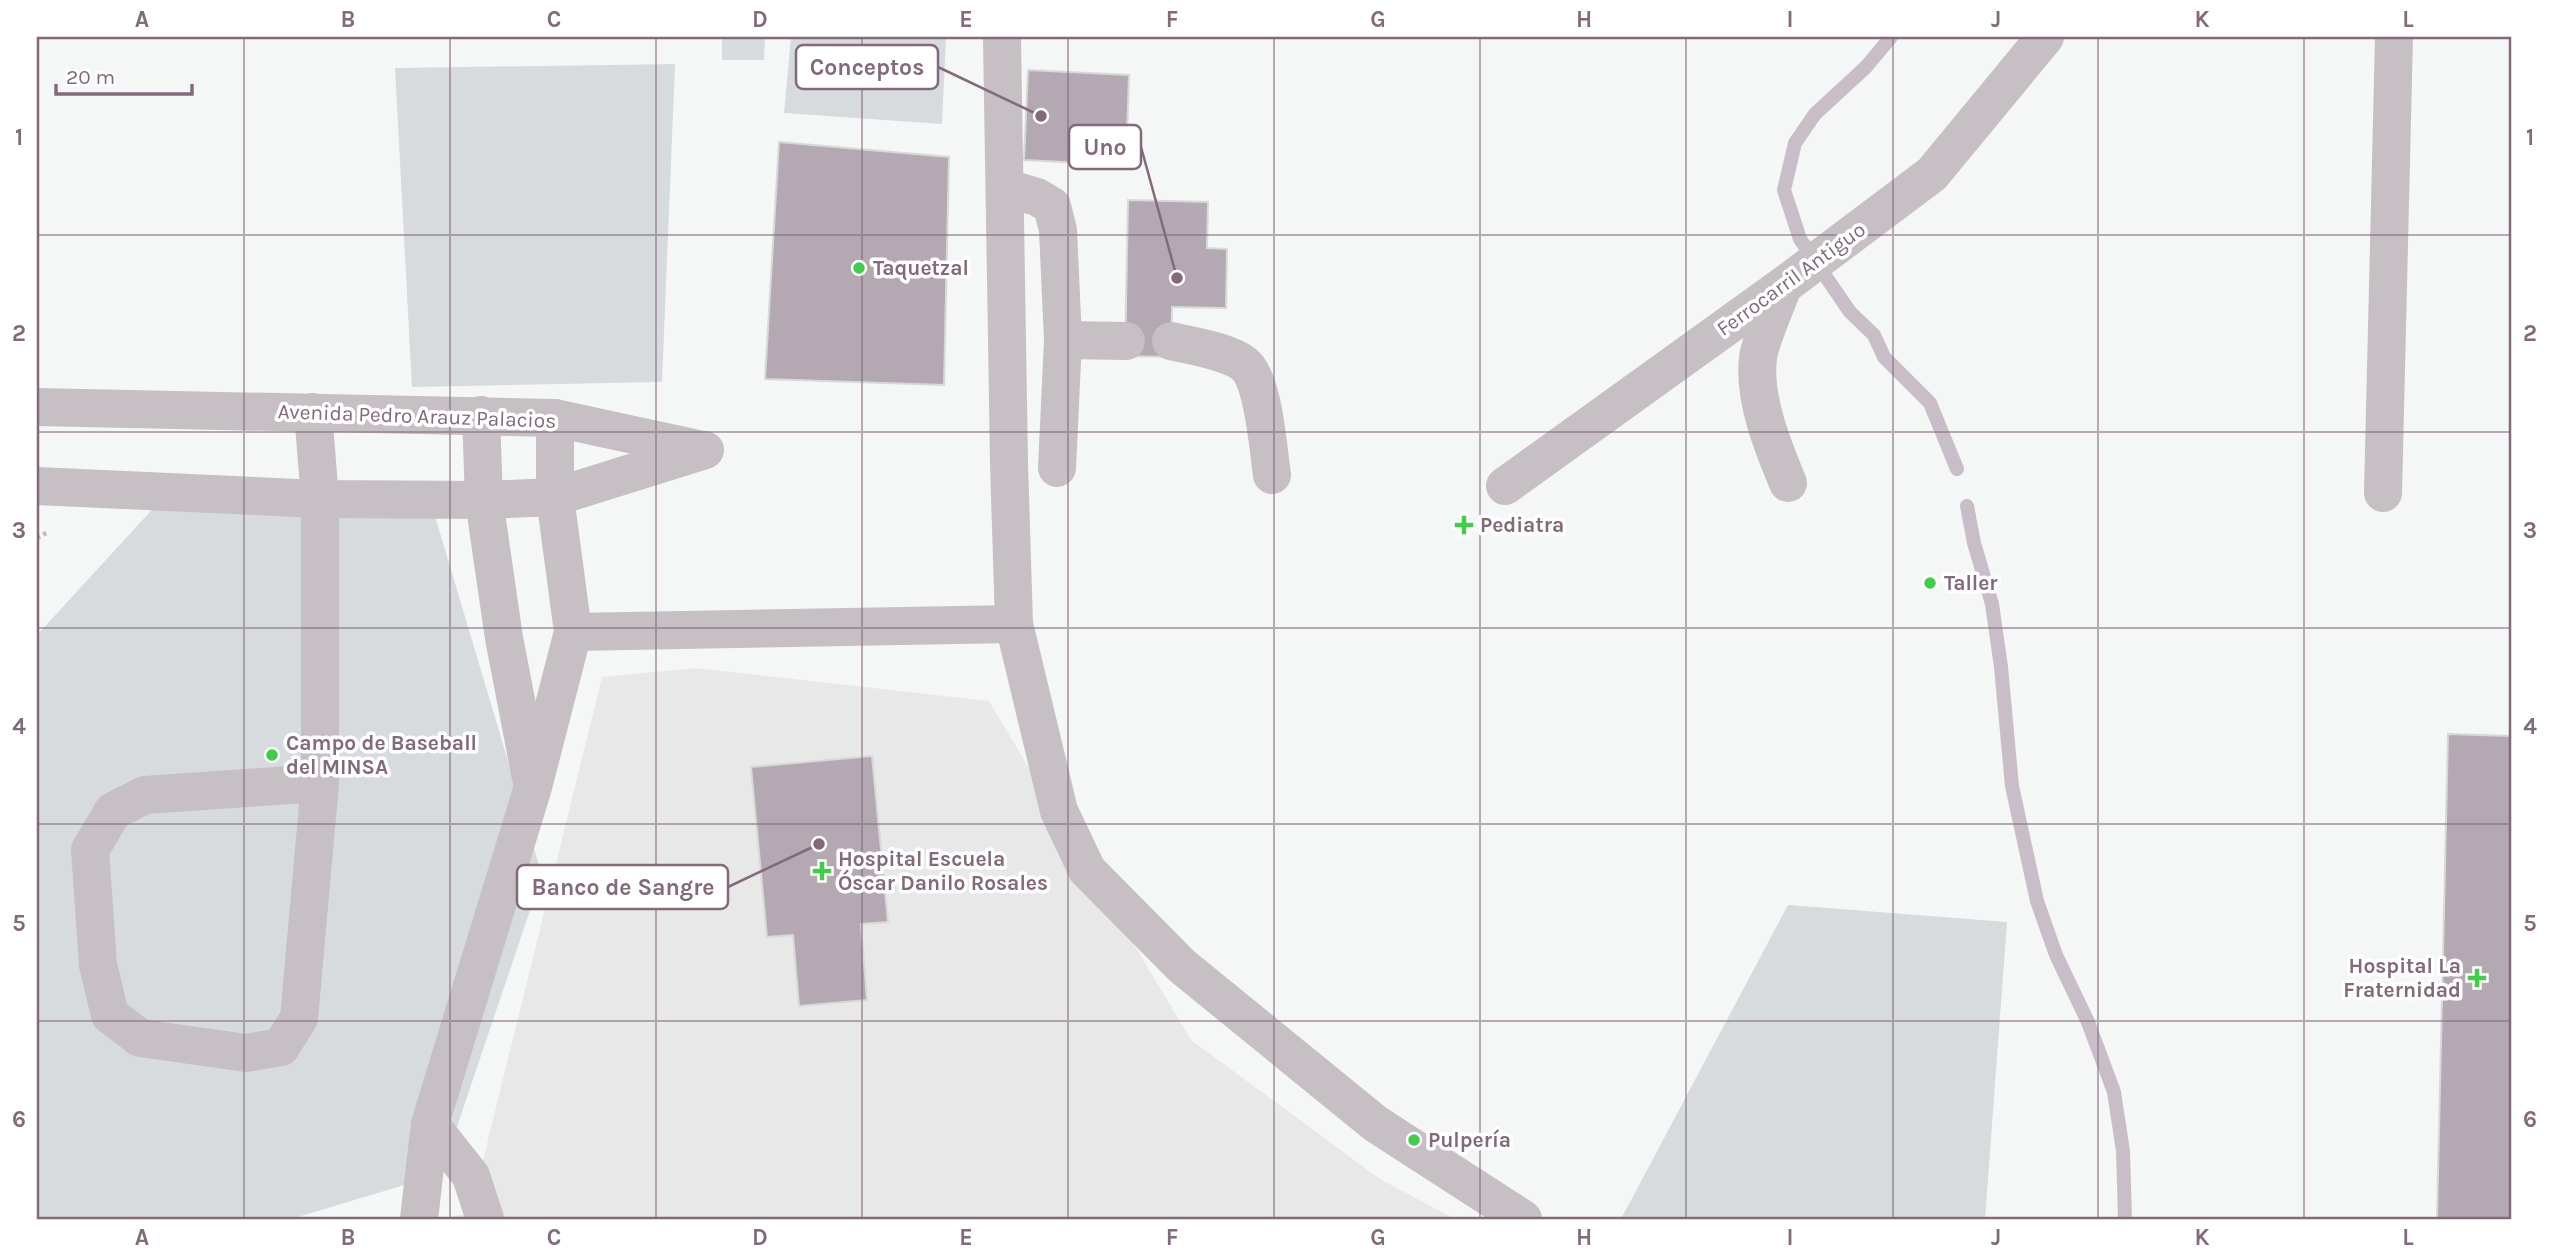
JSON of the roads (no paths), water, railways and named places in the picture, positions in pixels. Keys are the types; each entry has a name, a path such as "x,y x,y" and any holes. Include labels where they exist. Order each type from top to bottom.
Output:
{"street":[{"path":"1002,37 1014,624 1059,811 1087,870 1182,966 1376,1124 1523,1219"},
{"name":"Ferrocarril Antiguo","path":"1505,486 1783,286 1933,174 2045,37"},
{"path":"2383,493 2394,37"},
{"path":"1006,188 1037,197 1052,206 1058,230 1063,340 1057,468"},
{"path":"1783,286 1758,357 1760,402 1770,439 1788,484"},
{"path":"1063,340 1126,341"},
{"path":"1171,341 1222,354 1245,365 1259,389 1272,475"},
{"name":"Avenida Pedro Arauz Palacios","path":"37,407 555,418 705,450 555,497 484,500 320,499 37,485"},
{"path":"313,412 320,499 320,783 299,1018 281,1047 246,1053 140,1038 110,1015 98,965 90,850 113,811 145,795 320,783"},
{"path":"481,415 484,500 504,638 533,787"},
{"path":"419,1219 430,1124 533,787 573,632 555,497 555,418"},
{"path":"573,632 1014,624"},
{"path":"430,1124 471,1176 485,1219"}],"waterway":[{"path":"1891,37 1866,67 1815,114 1795,143 1784,190 1800,239 1850,312 1874,335 1884,357 1930,403 1957,469"},
{"path":"1967,506 1974,543 1992,604 2012,786 2037,901 2056,955 2088,1022 2114,1092 2123,1151 2125,1219"}],"place":[{"name":"Conceptos","path":"1041,116"},
{"name":"Taquetzal","path":"859,268"},
{"name":"Uno","path":"1177,278"},
{"name":"Pediatra","path":"1464,525"},
{"name":"Taller","path":"1930,583"},
{"name":"Campo de Baseball del MINSA","path":"272,755"},
{"name":"Banco de Sangre","path":"819,844"},
{"name":"Hospital Escuela Óscar Danilo Rosales","path":"822,871"},
{"name":"Hospital La Fraternidad","path":"2477,978"},
{"name":"Pulpería","path":"1414,1140"}]}
